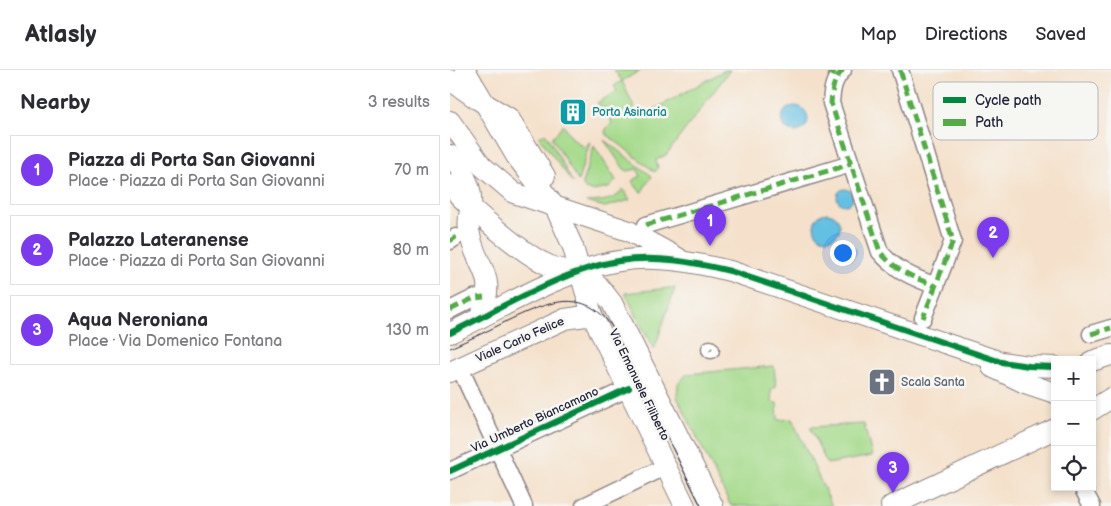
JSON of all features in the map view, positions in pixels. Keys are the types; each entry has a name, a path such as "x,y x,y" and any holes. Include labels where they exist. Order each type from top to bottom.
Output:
{"main road":[{"path":"465,70 508,144 554,207 573,247 581,272"},
{"path":"450,80 486,105 506,116 515,125 547,180 554,207"},
{"path":"450,121 478,161 496,180 519,195 635,234 684,261"},
{"path":"450,155 468,184 471,206 468,230 488,280 489,289 480,318"},
{"path":"450,185 471,206 540,261 560,269 581,272"},
{"path":"450,202 471,206"},
{"path":"450,333 547,285 605,264 628,260 684,261 730,271 1008,364 1051,367"},
{"name":"Via Emanuele Filiberto","path":"581,272 592,315 685,506"},
{"name":"Via Emanuele Filiberto","path":"581,272 598,285 612,303 713,506"},
{"name":"Viale Carlo Felice","path":"455,370 566,319 592,315"},
{"path":"970,352 1013,378 1051,392"},
{"path":"1096,360 1111,355"},
{"path":"891,506 1051,433"}],"street":[{"path":"900,70 953,241 923,318"},
{"path":"836,72 831,103 880,252 890,264 903,272 936,286"},
{"path":"646,224 851,164"},
{"path":"450,310 474,298 484,297"},
{"path":"1091,334 1111,328"},
{"path":"455,370 498,449 524,506"},
{"name":"Via Umberto Biancamano","path":"450,471 629,388"},
{"path":"584,506 667,466"},
{"path":"1084,491 1092,506"}],"green space":[{"path":"614,70 641,70 622,81"},
{"path":"725,70 730,70 666,155 656,160 658,168 655,172 605,133 612,123 606,111 597,103 617,91 614,86 622,81 639,118"},
{"path":"563,125 573,139 584,147 590,142 578,181 552,138"},
{"path":"544,134 547,135 573,183 539,137"},
{"path":"604,140 652,176 641,193 632,181 641,176 637,169 628,171 624,169"},
{"path":"594,146 616,180 609,188 592,191 585,189 582,183"},
{"path":"623,189 630,200 605,207 586,202 611,199"},
{"path":"675,288 654,350 625,293"},
{"path":"774,366 776,387 771,390 772,402 777,403 778,420 792,419 832,506 731,506 677,397 678,384 687,374"},
{"path":"864,424 872,456 827,464 810,427"}],"water":[{"path":"795,106 804,110 808,119 804,128 795,132 786,128 782,119 786,110"},
{"path":"845,189 853,197 845,205 837,197"},
{"path":"827,213 836,217 840,226 836,235 827,239 818,235 814,226 818,217"},
{"path":"848,244 856,252 848,260 840,252"}],"tram line":[{"path":"450,348 524,313 553,303 567,301 593,308 605,318 616,333 701,506"}],"marked path":[{"path":"827,70 837,76"},
{"path":"843,70 834,85 831,103 880,252 905,273 936,286"},
{"path":"900,70 953,241 923,318"},
{"path":"646,225 851,164"},
{"path":"450,241 456,237"},
{"path":"450,310 474,298 484,297"},
{"path":"1091,334 1111,328"}],"cycle path":[{"path":"450,333 533,291 577,272 619,261 661,259 688,262 730,271 1001,362 1051,367"},
{"path":"450,471 629,388"}],"place":[{"name":"Porta Asinaria","path":"573,112"},
{"name":"Piazza di Porta San Giovanni","path":"710,246"},
{"name":"Palazzo Lateranense","path":"993,258"},
{"name":"Scala Santa","path":"882,382"},
{"name":"Aqua Neroniana","path":"893,493"}]}
